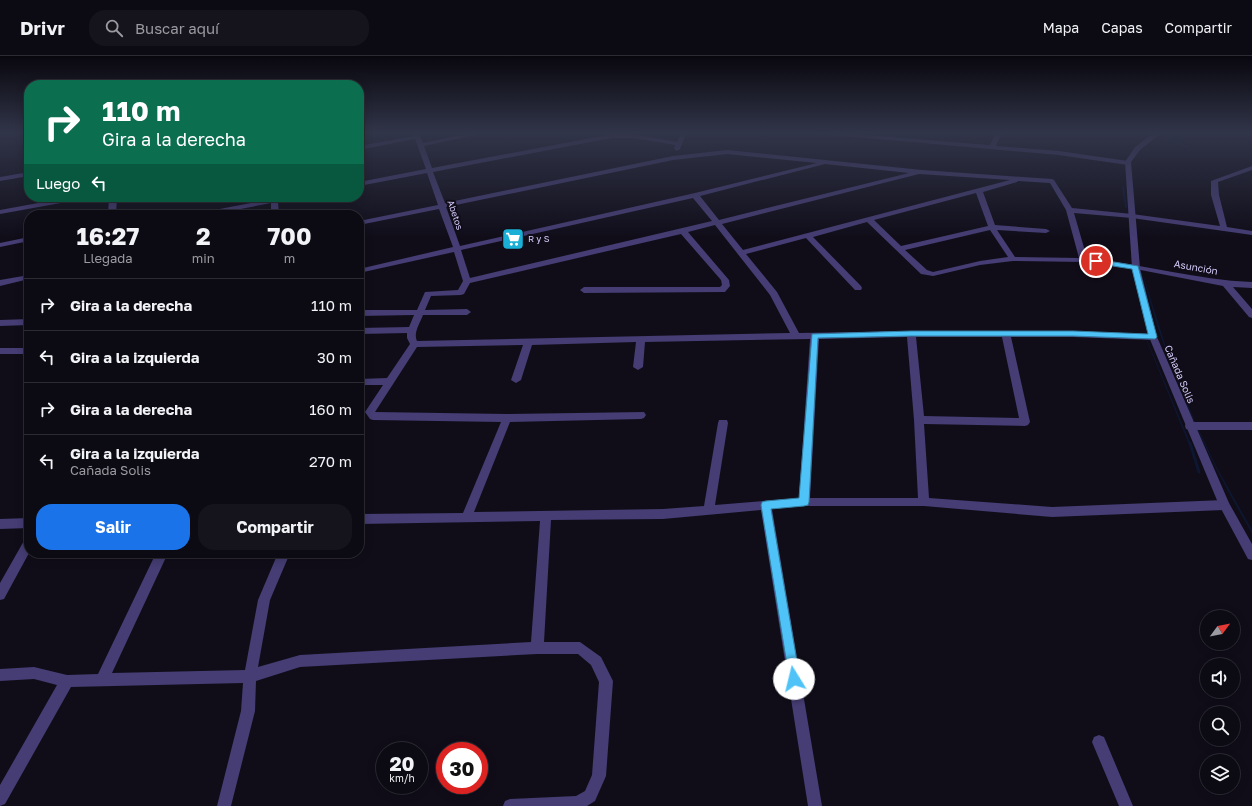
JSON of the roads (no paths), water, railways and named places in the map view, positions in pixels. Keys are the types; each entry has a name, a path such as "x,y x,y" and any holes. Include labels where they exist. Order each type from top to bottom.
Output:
{"street":[{"name":"Abetos","path":"429,167 467,281"},
{"path":"364,183 446,167"},
{"path":"364,222 630,167"},
{"path":"364,270 695,195 810,167"},
{"path":"876,167 922,172 1052,181 1070,210 1084,260"},
{"name":"Cañada Solis","path":"1128,167 1136,268 1153,337 1224,505 1252,555"},
{"path":"1221,228 1214,181 1252,168"},
{"path":"414,344 411,338 412,330 428,294 461,292 467,281 718,223 922,172"},
{"path":"0,179 24,175"},
{"path":"742,253 1022,179"},
{"path":"979,191 992,227 1013,259"},
{"path":"695,195 774,294 796,336"},
{"path":"0,212 55,202"},
{"path":"222,210 260,202"},
{"path":"1070,210 1132,216 1252,233"},
{"name":"Asunción","path":"869,220 924,272 933,274 980,263 1013,259 1084,260 1226,284 1252,285"},
{"path":"900,249 992,227 1046,231"},
{"path":"584,290 722,290 726,286 725,280 683,231"},
{"path":"808,236 858,288"},
{"path":"0,245 24,240"},
{"path":"0,283 24,278"},
{"path":"1226,284 1252,315"},
{"path":"364,313 467,312"},
{"path":"0,323 24,322"},
{"path":"364,331 412,330"},
{"path":"414,344 911,334 1073,334 1153,337"},
{"path":"911,334 920,420 924,502"},
{"path":"920,420 1025,422 1006,334"},
{"path":"804,502 815,336"},
{"path":"638,367 641,340"},
{"path":"516,380 528,342"},
{"path":"414,344 370,412 372,416 507,418 641,415"},
{"path":"0,351 24,351"},
{"path":"364,382 390,381"},
{"path":"466,518 507,418"},
{"path":"709,510 723,423"},
{"path":"1190,426 1252,426"},
{"path":"364,519 663,514 804,502 924,502 1052,512 1224,505"},
{"path":"766,505 815,806"},
{"path":"537,648 546,517"},
{"path":"0,524 24,524"},
{"path":"0,595 24,551"},
{"path":"102,680 160,558"},
{"path":"224,806 248,711 250,676 264,600 282,558"},
{"path":"0,675 34,673 67,680 250,676 300,661 537,648 580,648 596,661 606,681 599,776 590,796 578,803 510,806"},
{"path":"0,799 67,680"},
{"path":"1099,742 1126,806"}],"water":[{"path":"1142,271 1168,354 1195,422 1216,466 1252,530 1252,533 1217,471 1187,406 1162,340"},
{"path":"1146,339 1147,340 1192,447 1190,447"}],"waterway":[{"path":"1123,187 1126,207"},
{"path":"1190,443 1199,472"}],"place":[{"name":"R y S","path":"513,239"}]}
